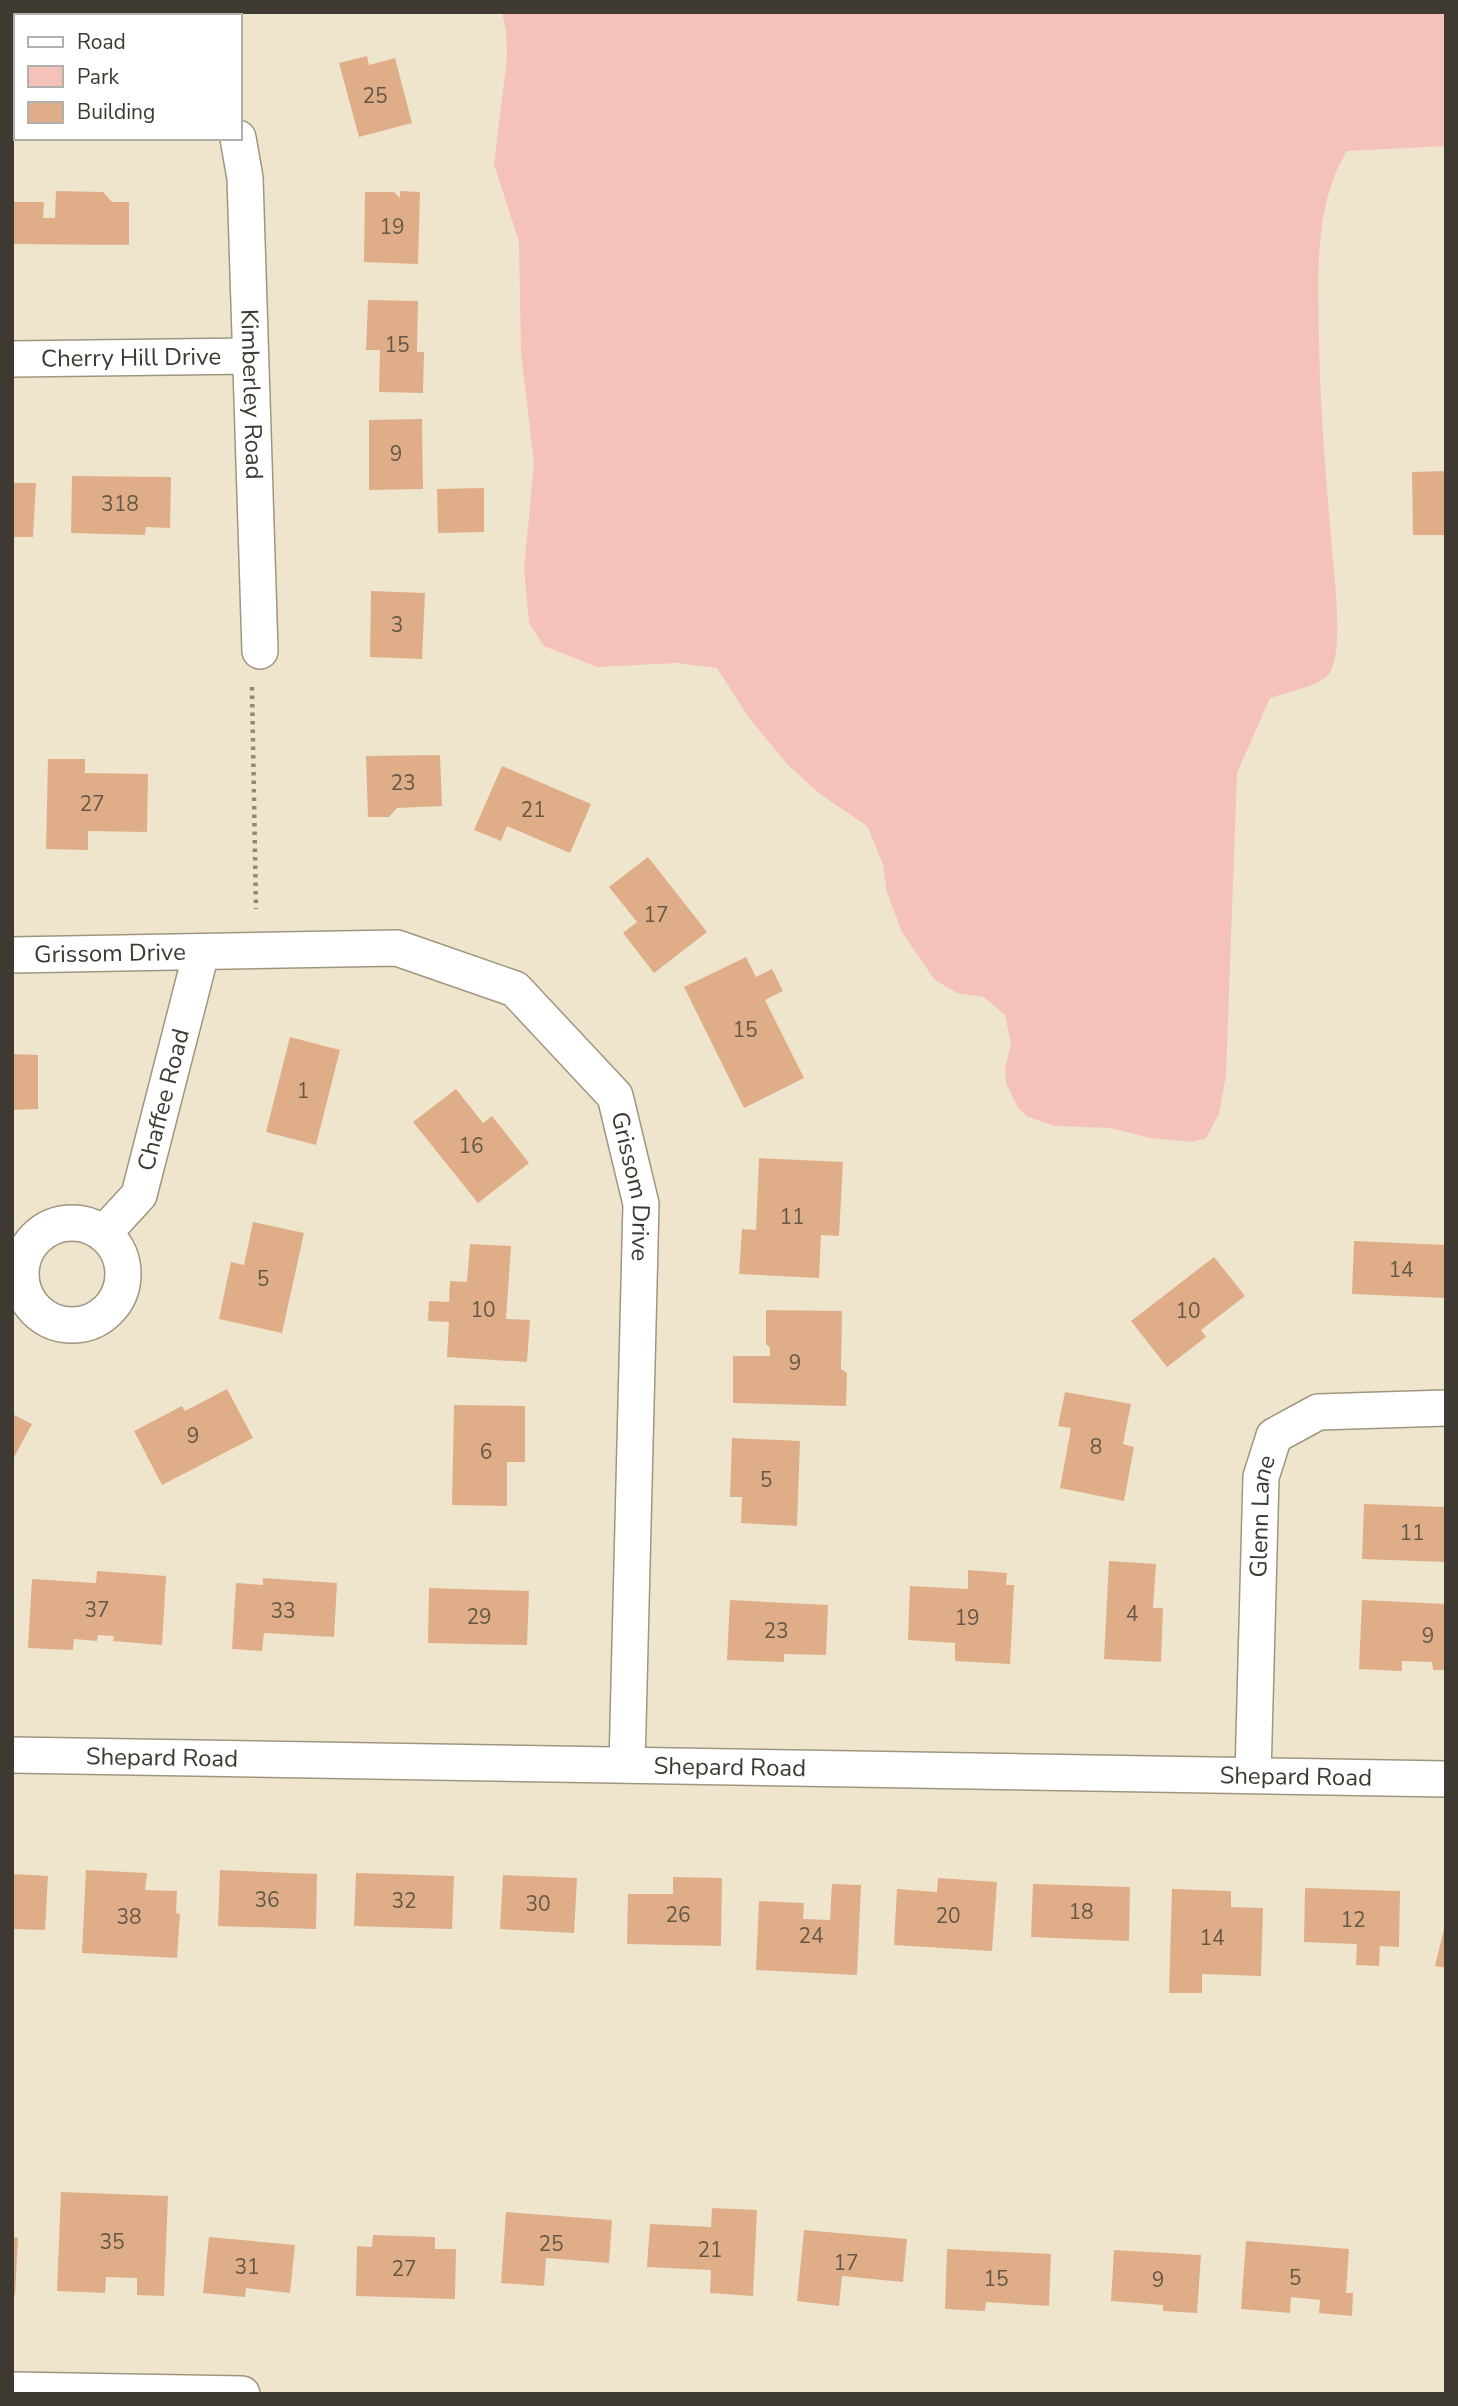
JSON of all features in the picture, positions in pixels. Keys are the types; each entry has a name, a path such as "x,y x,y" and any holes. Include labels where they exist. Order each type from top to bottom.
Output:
{"street":[{"name":"Kimberley Road","path":"239,140 245,178 260,650"},
{"name":"Cherry Hill Drive","path":"12,359 250,356"},
{"name":"Grissom Drive","path":"12,955 397,948 515,989 615,1096 640,1204 627,1765"},
{"name":"Chaffee Road","path":"104,1233 139,1195 201,953"},
{"name":"Glenn Lane","path":"1253,1775 1261,1477 1274,1436 1318,1412 1446,1408"},
{"name":"Shepard Road","path":"12,1755 1446,1779"},
{"path":"12,2390 243,2394"}],"path":[{"path":"257,909 251,667 260,650"}],"green space":[{"path":"502,12 1446,12 1446,146 1347,151 1336,172 1323,217 1318,290 1320,364 1336,595 1336,651 1333,665 1324,679 1270,698 1237,773 1226,1075 1219,1114 1206,1138 1192,1142 1151,1138 1111,1128 1055,1126 1028,1117 1018,1108 1006,1083 1005,1069 1011,1043 1005,1015 984,997 957,993 934,979 902,932 887,893 883,864 867,826 820,794 788,765 749,718 717,668 677,663 597,667 544,646 529,623 524,569 534,463 521,353 519,242 494,164 507,58"}],"building":[{"path":"367,56 369,65 395,58 412,123 359,137 339,63"},
{"path":"56,191 103,192 112,202 129,202 129,245 12,244 12,202 44,202 43,218 55,218"},
{"path":"400,191 420,192 418,264 364,262 365,192 394,192 400,198"},
{"path":"368,300 418,301 417,352 424,352 423,393 379,392 380,350 366,350"},
{"path":"422,419 423,489 369,490 369,420"},
{"path":"1446,471 1446,535 1413,535 1412,472"},
{"path":"72,476 171,477 170,528 146,527 145,535 71,533"},
{"path":"12,483 36,483 33,537 12,537"},
{"path":"484,488 484,532 438,533 437,489"},
{"path":"371,591 425,593 422,659 370,657"},
{"path":"440,755 442,806 397,808 389,817 368,817 366,756"},
{"path":"48,759 85,759 85,773 148,774 147,832 88,831 88,850 46,849"},
{"path":"502,766 591,804 570,853 507,826 501,841 474,830"},
{"path":"648,857 707,932 654,973 623,933 637,922 609,887"},
{"path":"746,957 756,977 772,969 783,991 765,1000 804,1078 744,1108 684,987"},
{"path":"290,1037 340,1050 316,1145 266,1132"},
{"path":"12,1054 38,1055 38,1109 12,1110"},
{"path":"456,1089 483,1123 492,1116 529,1163 478,1203 413,1122"},
{"path":"759,1158 843,1162 839,1236 821,1235 819,1278 739,1274 742,1229 756,1230"},
{"path":"253,1222 304,1233 282,1333 219,1319 231,1262 244,1265"},
{"path":"1354,1241 1446,1245 1446,1298 1352,1294"},
{"path":"470,1244 511,1246 506,1319 530,1320 527,1362 447,1357 449,1322 428,1321 429,1301 449,1302 450,1281 467,1282"},
{"path":"1214,1257 1245,1296 1201,1330 1206,1337 1167,1367 1131,1321"},
{"path":"766,1310 842,1311 841,1369 847,1373 846,1406 733,1403 733,1356 770,1356 770,1348 766,1344"},
{"path":"227,1389 253,1438 162,1485 134,1431 182,1406 185,1411"},
{"path":"1065,1392 1131,1404 1123,1444 1134,1447 1124,1501 1060,1488 1071,1428 1058,1426"},
{"path":"454,1405 525,1406 525,1462 507,1462 507,1506 452,1505"},
{"path":"12,1414 32,1424 12,1461"},
{"path":"732,1438 800,1441 797,1526 741,1523 742,1497 730,1497"},
{"path":"1364,1504 1446,1507 1446,1562 1362,1559"},
{"path":"1109,1561 1156,1564 1153,1608 1163,1608 1161,1662 1104,1659"},
{"path":"968,1570 1007,1573 1006,1585 1014,1585 1010,1664 955,1661 955,1643 908,1640 910,1586 968,1589"},
{"path":"97,1571 166,1576 162,1645 113,1641 114,1636 98,1635 97,1641 74,1639 73,1650 28,1648 32,1579 96,1583"},
{"path":"263,1578 337,1583 334,1637 264,1633 262,1651 232,1649 236,1583 263,1585"},
{"path":"429,1588 529,1591 527,1645 428,1643"},
{"path":"730,1600 828,1605 826,1655 784,1654 784,1662 727,1660"},
{"path":"1362,1600 1446,1604 1446,1670 1433,1670 1432,1662 1402,1661 1402,1671 1359,1669"},
{"path":"86,1870 147,1873 145,1890 177,1891 176,1913 180,1914 177,1958 82,1953"},
{"path":"220,1870 317,1874 316,1929 218,1926"},
{"path":"356,1873 454,1876 452,1929 354,1926"},
{"path":"12,1874 48,1876 45,1930 12,1929"},
{"path":"503,1875 577,1878 574,1933 500,1929"},
{"path":"673,1877 722,1878 721,1946 627,1944 628,1894 673,1894"},
{"path":"938,1878 997,1882 992,1951 894,1945 897,1889 937,1892"},
{"path":"832,1884 861,1885 857,1975 756,1970 759,1901 804,1903 803,1919 830,1920"},
{"path":"1033,1884 1130,1887 1129,1941 1031,1937"},
{"path":"1305,1888 1400,1891 1399,1947 1380,1946 1379,1966 1356,1965 1357,1944 1304,1942"},
{"path":"1172,1889 1231,1891 1231,1907 1263,1908 1261,1976 1202,1974 1202,1993 1169,1993"},
{"path":"1446,1925 1446,1968 1435,1966"},
{"path":"61,2192 168,2196 164,2296 137,2295 137,2278 106,2277 105,2293 57,2291"},
{"path":"712,2208 757,2210 753,2296 710,2293 711,2270 647,2267 650,2224 711,2227"},
{"path":"506,2212 612,2220 609,2263 546,2258 544,2286 501,2283"},
{"path":"804,2230 907,2239 903,2282 842,2276 839,2306 797,2301"},
{"path":"373,2235 435,2237 435,2249 456,2249 455,2299 356,2296 357,2246 372,2247"},
{"path":"12,2237 18,2238 15,2295 12,2295"},
{"path":"209,2237 295,2245 290,2293 246,2288 245,2297 203,2293"},
{"path":"1246,2241 1349,2249 1346,2293 1353,2293 1352,2316 1319,2313 1320,2300 1291,2297 1290,2313 1241,2309"},
{"path":"947,2249 1051,2254 1049,2306 986,2302 985,2311 945,2309"},
{"path":"1114,2250 1201,2255 1197,2313 1163,2311 1163,2305 1111,2301"}]}
